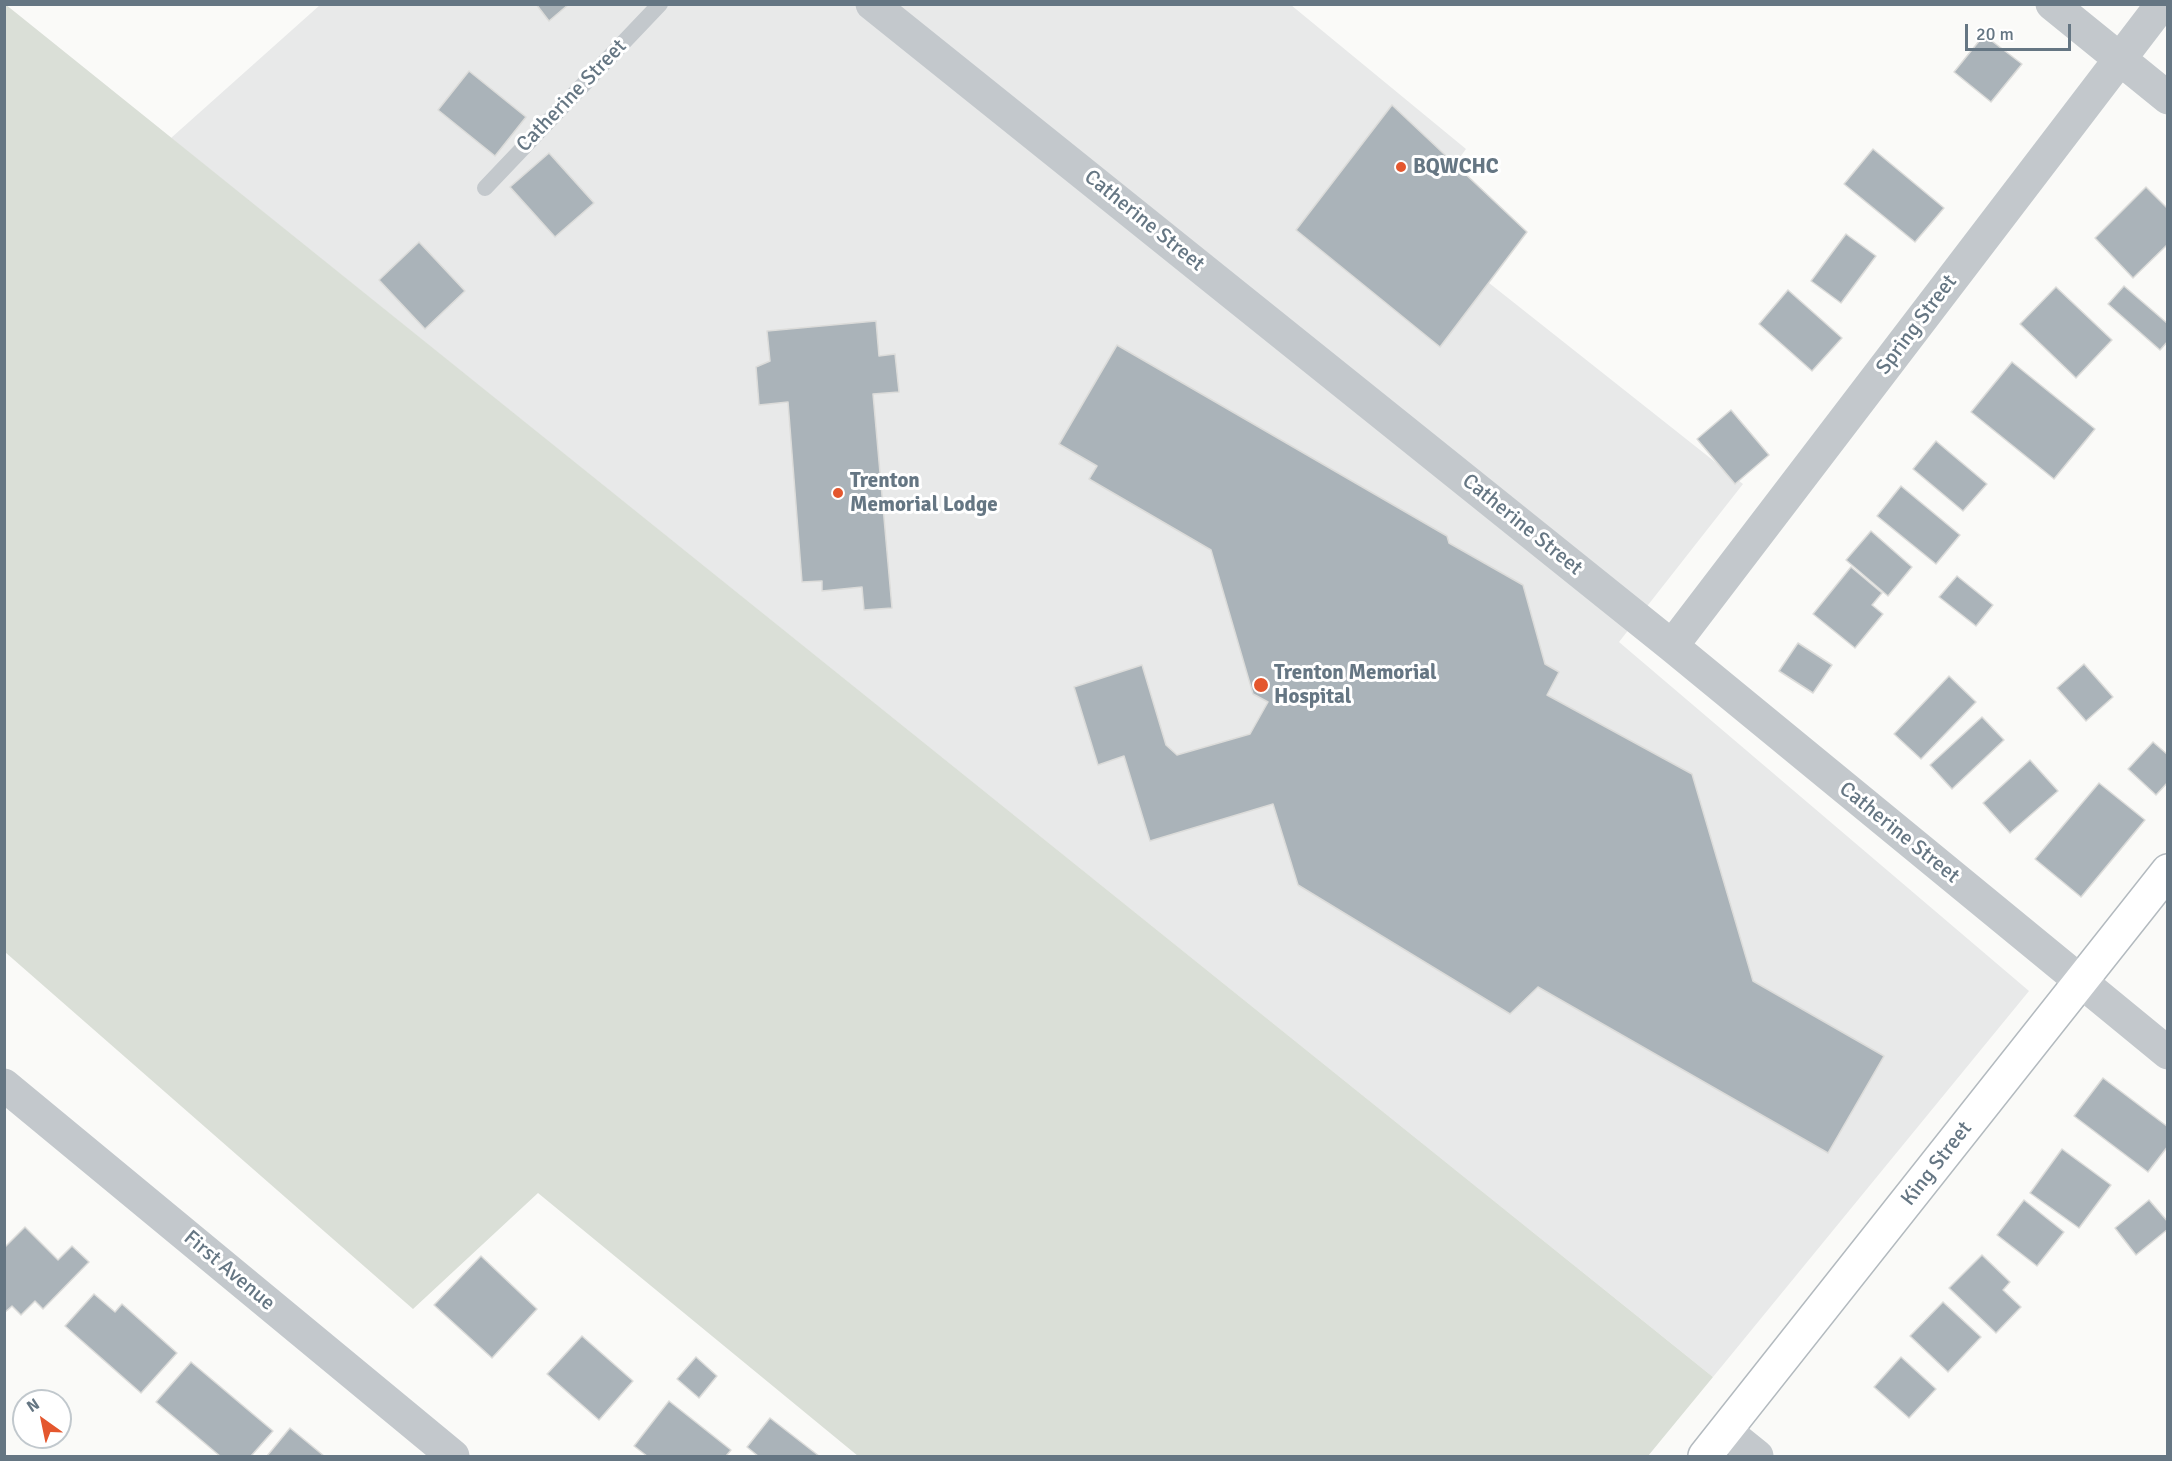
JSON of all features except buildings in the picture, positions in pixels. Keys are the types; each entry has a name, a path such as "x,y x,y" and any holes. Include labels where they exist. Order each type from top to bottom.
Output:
{"street":[{"name":"Catherine Street","path":"872,4 1672,646 2168,1053"},
{"path":"2052,4 2168,98"},
{"name":"Spring Street","path":"1672,646 2162,4"},
{"name":"King Street","path":"1705,1456 2168,871"},
{"name":"First Avenue","path":"4,1085 453,1456"},
{"path":"1726,1431 1757,1456"}],"lane":[{"name":"Catherine Street","path":"485,188 660,4"}],"shaded area":[{"path":"5,4 1713,1377 1648,1456 858,1456 538,1193 413,1309 5,952"},
{"name":"Trenton Memorial Hospital","path":"320,5 1291,5 1466,149 1412,222 1743,484 1619,642 2029,991 1713,1377 171,138"}],"place":[{"name":"BQWCHC","path":"1401,167"},
{"name":"Trenton Memorial Lodge","path":"838,493"},
{"name":"Trenton Memorial Hospital","path":"1261,685"}]}
